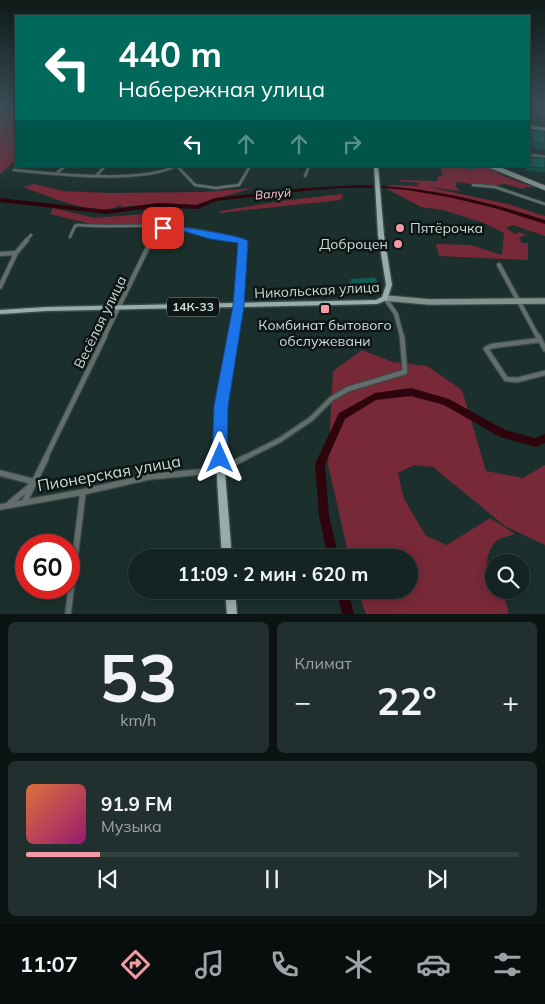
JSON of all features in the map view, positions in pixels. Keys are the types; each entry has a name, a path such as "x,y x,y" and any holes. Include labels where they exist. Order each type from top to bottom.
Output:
{"main road":[{"path":"376,167 381,235 389,285 385,298"},
{"path":"493,167 545,188"},
{"name":"Никольская улица","path":"0,312 47,309 377,302 385,298 429,302 545,301"},
{"path":"226,549 219,447 221,406 238,306"},
{"path":"231,599 232,614"}],"street":[{"path":"530,155 545,157"},
{"path":"27,170 31,167"},
{"path":"58,172 64,167"},
{"path":"97,175 104,167"},
{"path":"14,170 97,175 158,173 172,170 176,167"},
{"path":"178,167 191,182 202,187 239,185 249,167"},
{"path":"306,176 309,167"},
{"path":"473,185 495,187 545,204"},
{"path":"70,237 75,226 78,225 97,227 142,226 188,229 210,236 243,241 238,306"},
{"name":"Весёлая улица","path":"61,428 148,247 163,228"},
{"path":"0,287 16,252 31,234"},
{"path":"0,254 16,252"},
{"path":"499,265 545,349"},
{"name":"Пионерская улица","path":"0,507 83,492 148,477 220,470 280,440 310,420 331,399 351,387 405,372 401,328 392,306 385,298"},
{"path":"540,340 492,346 486,349 506,379 517,380 545,373"},
{"name":"Пионерская улица","path":"25,501 61,428"},
{"name":"Пионерская улица","path":"0,473 35,482"},
{"path":"8,505 35,482"},
{"path":"68,614 83,492"}],"shaded area":[{"path":"0,136 15,136 15,161 0,174"},
{"path":"440,167 488,167 503,176 536,188 527,187 523,189 505,184 489,186 456,182 456,187 460,191 428,187 508,204 545,216 545,236 513,225 506,228 515,234 519,232 526,235 519,238 522,243 528,243 528,260 439,256 436,244 471,245 502,255 504,233 484,223 443,210 421,207 387,189 389,185 419,186 417,184 421,183 397,181 437,181 438,177 443,175"},
{"path":"34,184 63,191 110,193 203,192 253,188 195,205 161,203 122,207 120,205 111,209 99,209 86,208 58,200 23,187"},
{"path":"341,194 343,197 340,200 220,213 220,211 289,200"},
{"path":"53,208 95,218 142,214 162,219 179,217 154,225 131,224 104,227 50,214"},
{"path":"362,350 393,362 427,366 462,390 486,471 523,478 545,465 545,545 505,526 433,467 414,465 398,473 404,499 426,536 447,545 490,518 515,534 496,541 488,554 485,554 485,599 505,599 509,614 366,614 360,599 418,599 418,549 347,549 328,464 333,371"}],"building":[{"path":"531,136 545,136 545,144 535,143"},
{"path":"530,157 545,158 545,168 528,167 530,167"},
{"path":"375,277 378,283 353,286 350,279"}],"waterway":[{"name":"Валуй","path":"0,200 107,212 158,205 198,207 215,200 305,189 359,186 407,189 453,196 477,201 545,222"},
{"name":"Валуй","path":"332,549 324,516 320,464 342,416 375,397 411,392 446,402 503,434 536,443 545,438"},
{"name":"Валуй","path":"344,599 348,614"}],"place":[{"name":"Пятёрочка","path":"400,228"},
{"name":"Доброцен","path":"398,244"},
{"name":"Комбинат бытового обслужевани","path":"325,309"}],"route":[{"path":"163,228 188,229 210,236 243,241 238,306 221,406 220,458"}]}
